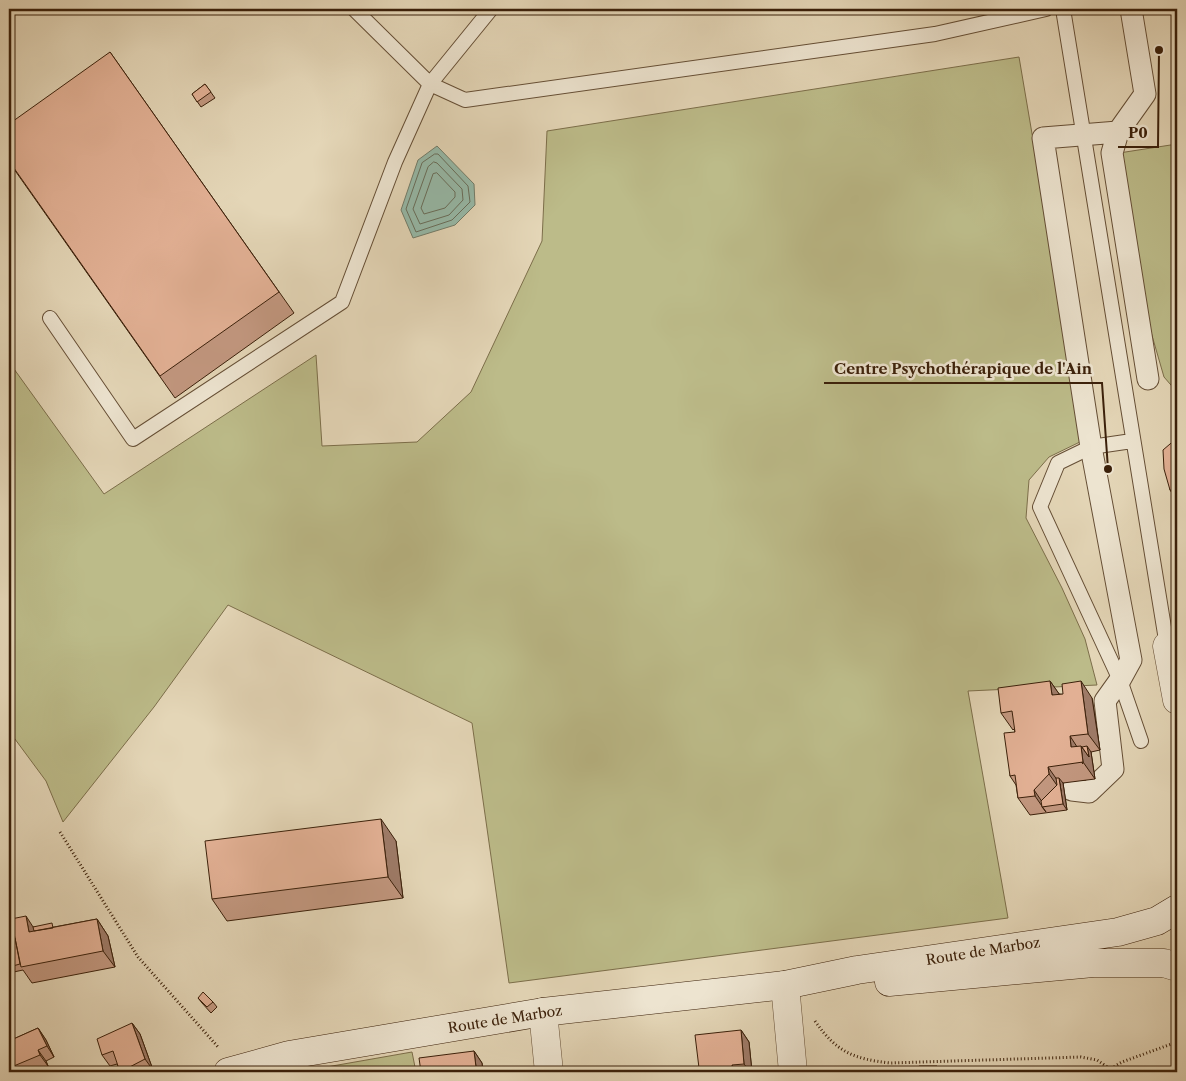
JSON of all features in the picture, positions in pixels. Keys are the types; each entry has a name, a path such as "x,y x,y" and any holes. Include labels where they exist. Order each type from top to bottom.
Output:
{"main road":[{"path":"1172,645 1177,700"},
{"name":"Route de Marboz","path":"786,993 857,970 1118,932 1157,921 1177,909"},
{"name":"Route de Marboz","path":"233,1070 289,1055 543,1012 786,993 1093,963 1164,963 1177,967"},
{"path":"786,993 793,1072"},
{"path":"543,1012 549,1072"}],"street":[{"path":"1131,9 1145,94 1118,132 1112,153 1148,379"},
{"path":"1072,790 1088,792 1113,769 1105,701 1131,660 1091,447 1043,138 1118,132"}],"lane":[{"path":"354,9 430,84 466,100 935,34 1046,9"},
{"path":"50,318 134,439 342,302 395,162 430,84 491,9"},
{"path":"1063,9 1085,134 1132,440 1172,645"},
{"path":"1132,440 1091,447 1058,463 1040,507 1120,680 1141,741"}],"path":[{"path":"60,832 138,957 233,1070"},
{"path":"786,993 810,1005 814,1019 837,1046 850,1055 868,1061 890,1063 1081,1057 1096,1060 1109,1068"},
{"path":"1105,1072 1109,1068 1177,1042"}],"shaded area":[{"path":"1019,57 1084,440 1049,457 1029,480 1026,518 1062,588 1085,639 1097,685 968,691 1008,918 509,983 472,723 228,605 154,707 63,822 46,781 9,731 9,362 104,494 316,355 322,446 417,442 471,392 542,241 547,131"},
{"path":"1177,144 1177,392 1164,377 1142,301 1119,153"},
{"path":"412,1052 416,1072 298,1072"}],"water":[{"path":"437,146 474,184 475,205 455,225 413,238 401,210 418,160"}],"building":[{"path":"110,52 279,292 160,376 9,161 9,124"},
{"path":"205,84 211,92 197,102 192,94"},
{"path":"1177,438 1177,492 1170,490 1164,469 1163,450"},
{"path":"1050,681 1052,695 1063,694 1062,684 1081,681 1088,734 1070,736 1071,747 1081,746 1083,762 1048,767 1049,774 1034,790 1035,796 1018,798 1015,775 1010,776 1004,733 1015,732 1012,711 1001,713 998,688"},
{"path":"1087,746 1089,757 1082,747"},
{"path":"1056,778 1059,778 1063,804 1042,807 1041,801 1057,785"},
{"path":"381,819 388,877 212,899 205,841"},
{"path":"26,916 29,932 97,919 103,951 21,967 11,919"},
{"path":"52,923 53,928 34,931 33,927"},
{"path":"15,938 20,964 9,967 9,939"},
{"path":"203,992 213,1002 207,1007 198,998"},
{"path":"132,1023 145,1059 120,1072 113,1051 102,1055 97,1039"},
{"path":"38,1028 47,1046 38,1050 40,1055 9,1068 9,1041"},
{"path":"741,1030 744,1064 732,1065 732,1072 704,1072 703,1068 699,1068 695,1035"},
{"path":"474,1051 476,1067 461,1069 462,1072 421,1072 419,1058"},
{"path":"919,1066 937,1066 937,1072 919,1072"}],"place":[{"name":"P0","path":"1159,50"},
{"name":"Centre Psychothérapique de l'Ain","path":"1108,469"}]}
